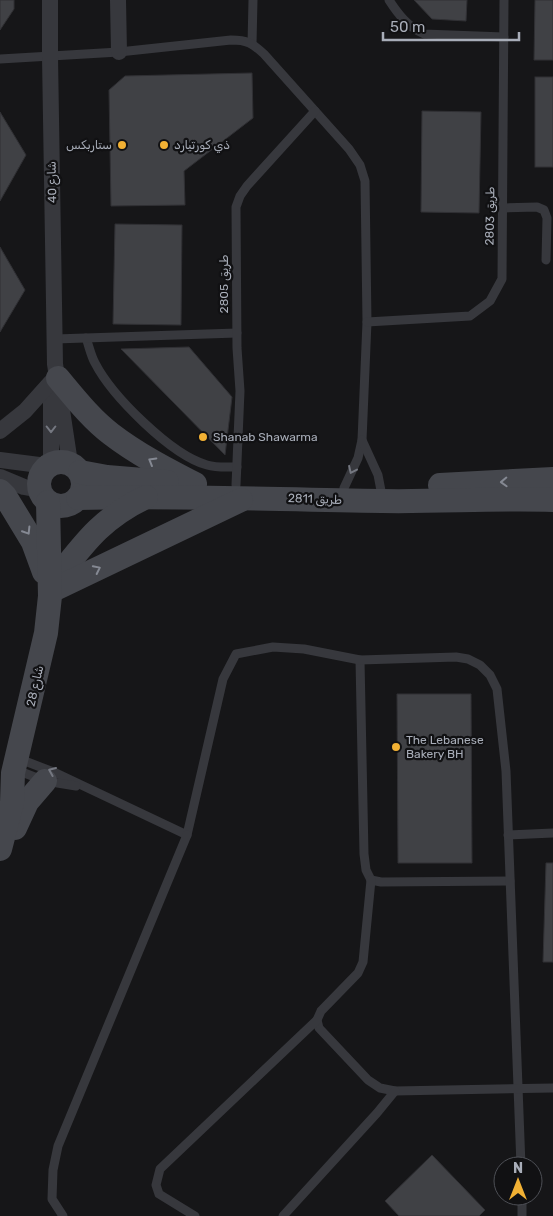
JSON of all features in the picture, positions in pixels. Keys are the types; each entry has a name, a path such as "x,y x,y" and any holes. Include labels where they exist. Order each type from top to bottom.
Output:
{"street":[{"name":"شارع 40","path":"50,0 55,374 62,466"},
{"path":"118,0 119,52"},
{"path":"0,431 25,411 55,374 79,403 110,433 150,460 195,484"},
{"path":"0,460 62,466 83,485 58,499 0,477"},
{"path":"58,499 39,481 42,473 62,466"},
{"name":"طريق 2811","path":"62,466 137,480 195,484 240,483 344,494 553,500"},
{"name":"طريق 2811","path":"382,494 553,480"},
{"path":"52,588 240,483"},
{"name":"طريق 2811","path":"58,499 149,496 240,483"},
{"path":"0,491 33,542 52,588"},
{"path":"52,588 92,534 112,516 149,496"},
{"name":"شارع 28","path":"0,850 12,803 11,772 41,661 46,633 52,588 58,499"},
{"path":"514,499 553,514"},
{"path":"0,859 27,802 45,781"}],"lane":[{"path":"252,44 253,0"},
{"path":"389,0 414,30 424,34 504,37"},
{"name":"طريق 2803","path":"367,322 470,316 490,301 502,279 504,0"},
{"path":"0,59 119,52 242,40 252,44 264,54 349,149 360,165 365,181 367,322 362,440 358,458 344,494"},
{"name":"طريق 2805","path":"240,483 236,219 238,201 246,186 315,111"},
{"path":"503,208 537,207 544,210 547,218 546,260"},
{"path":"55,339 237,333"},
{"path":"86,338 94,362 106,380 143,421 172,446 198,462 214,467 240,483"},
{"path":"362,440 378,475 382,494"},
{"path":"63,1216 52,1199 53,1170 58,1146 187,835 222,679 236,654 274,646 304,649 360,660 456,657 468,659 480,665 490,675 497,688 506,771 520,1156"},
{"path":"195,1216 159,1194 156,1185 160,1170 317,1020 321,1011 358,973 360,967 363,956 371,880 366,870 364,854 360,660"},
{"path":"11,772 45,781 85,787"},
{"path":"11,772 56,773 187,835"},
{"path":"508,836 553,833"},
{"path":"371,880 381,882 510,881"},
{"path":"317,1020 319,1028 368,1080 380,1088 395,1091 553,1088"},
{"path":"283,1216 395,1091"}],"building":[{"path":"0,0 14,0 14,9 0,30"},
{"path":"414,0 467,0 466,21 432,19"},
{"path":"535,0 553,0 553,60 534,60"},
{"name":"ذي كورتيارد","path":"252,73 253,118 184,171 185,205 111,206 109,90 125,76"},
{"path":"535,77 553,77 553,167 535,167"},
{"path":"422,111 481,112 479,213 421,212"},
{"path":"0,112 26,155 0,201"},
{"path":"115,224 182,225 181,325 113,324"},
{"path":"0,247 25,290 0,332"},
{"path":"189,347 232,397 225,455 121,349"},
{"path":"397,694 471,694 472,863 398,863"},
{"path":"546,863 553,863 553,962 543,962"},
{"path":"432,1155 485,1210 479,1216 399,1216 385,1201"}],"place":[{"name":"ستاربكس","path":"122,145"},
{"name":"ذي كورتيارد","path":"164,145"},
{"name":"Shanab Shawarma","path":"203,437"},
{"name":"The Lebanese Bakery BH","path":"396,747"}]}
